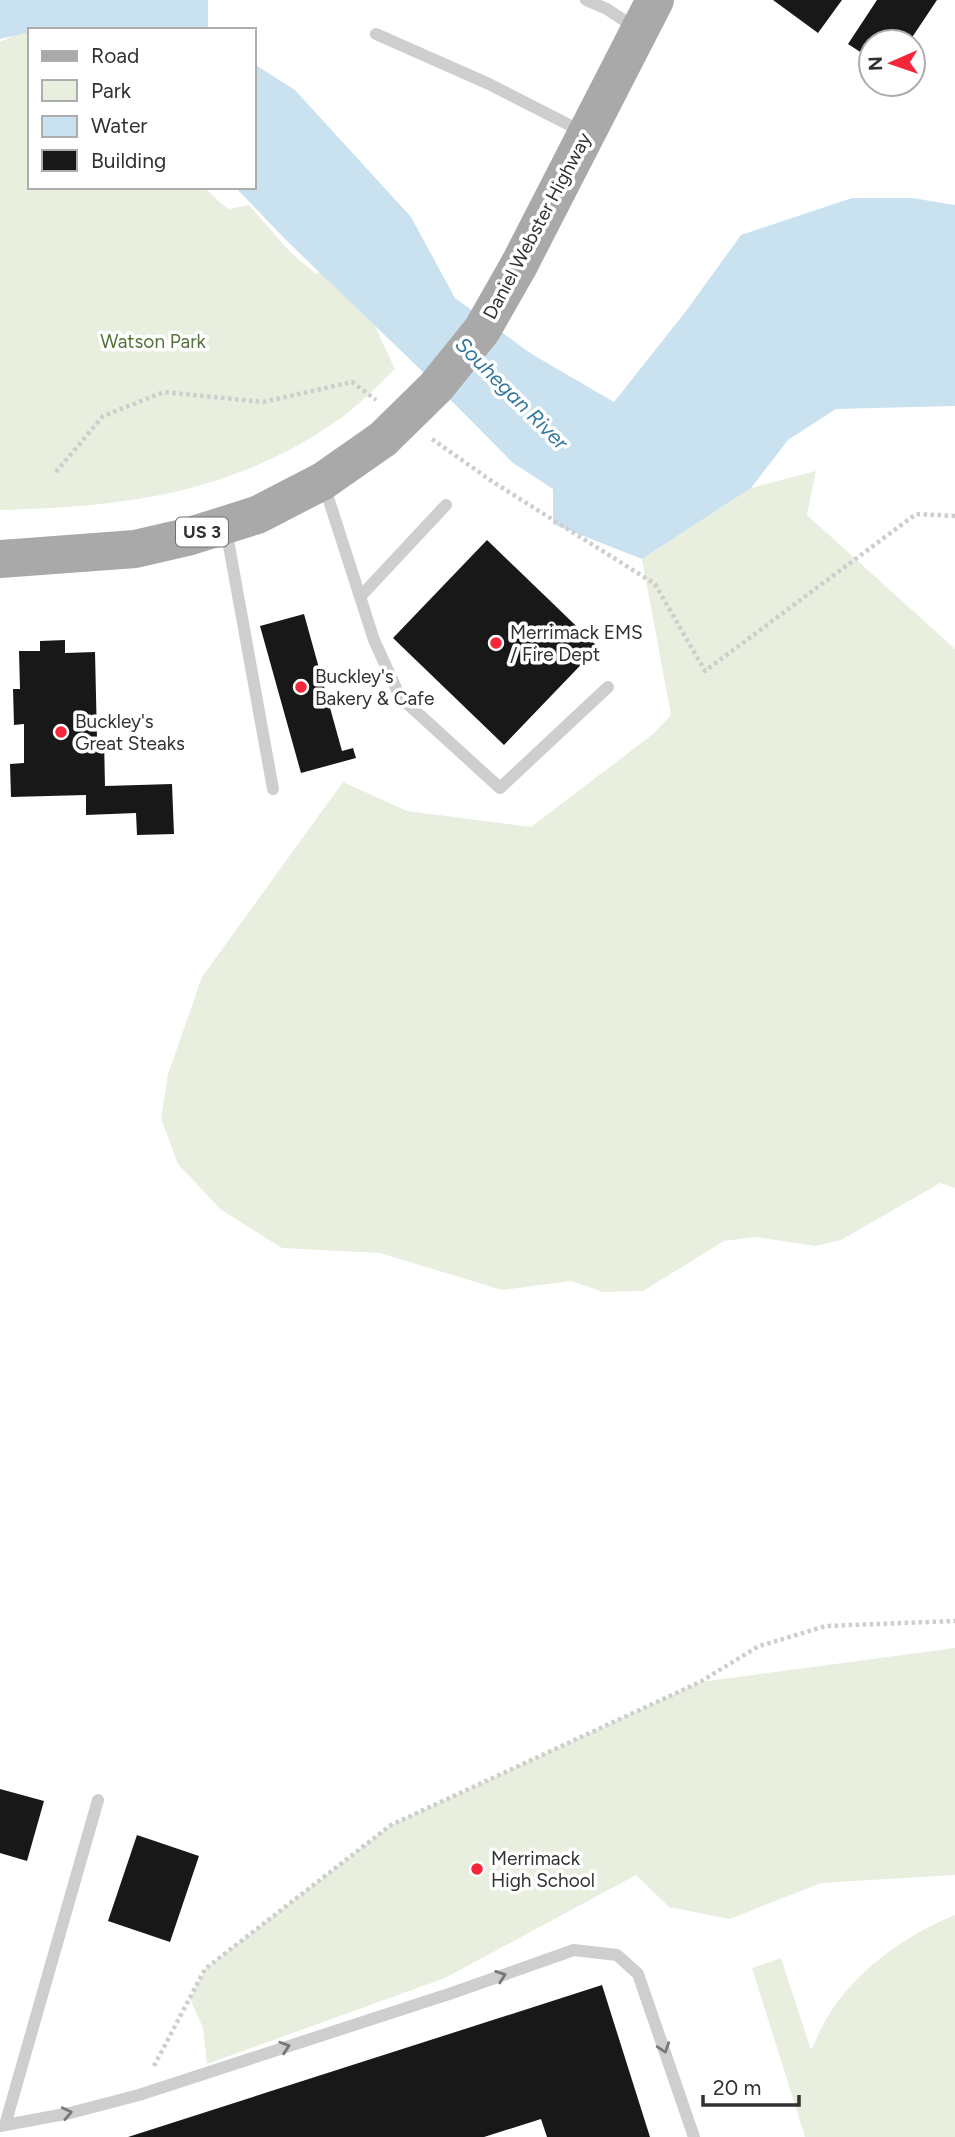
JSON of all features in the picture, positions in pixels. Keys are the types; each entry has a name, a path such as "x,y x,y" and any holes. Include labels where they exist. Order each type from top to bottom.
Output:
{"main road":[{"name":"Daniel Webster Highway","path":"0,559 135,549 187,537 257,515 323,481 383,422 436,387 482,330 520,265 647,15"}],"lane":[{"path":"586,0 607,9 647,15"},
{"path":"376,34 489,84 586,134"},
{"path":"323,481 374,640 400,697 500,788 607,687"},
{"path":"360,597 446,505"},
{"path":"225,525 273,789"},
{"path":"98,1800 2,2125 69,2113 139,2095 452,1993 574,1950 617,1955 638,1974 694,2137"}],"path":[{"path":"56,472 103,416 164,393 263,401 352,382 383,422"},
{"path":"428,436 493,482 655,584 705,671 916,514 955,516"},
{"path":"139,2095 205,1969 391,1825 700,1682 759,1646 826,1626 955,1621"}],"green space":[{"name":"Watson Park","path":"31,23 38,24 41,28 28,28 28,189 204,189 229,209 249,205 291,253 316,274 331,266 372,320 395,369 335,422 256,466 216,481 133,500 0,510 0,42"},
{"path":"816,471 807,515 955,649 955,1188 940,1183 841,1240 815,1246 755,1237 724,1241 643,1291 603,1292 571,1281 502,1290 380,1253 282,1248 220,1209 178,1164 161,1118 168,1074 202,977 343,782 407,811 531,827 653,734 671,715 642,559 751,488"},
{"path":"955,1648 955,1875 821,1883 730,1919 669,1907 636,1875 445,1978 207,2064 203,2028 190,1999 205,1969 391,1825 700,1682"},
{"path":"955,1915 955,2137 805,2137 752,1968 781,1958 811,2050 839,1999 868,1969 918,1933"}],"water":[{"path":"0,0 208,0 208,28 28,28 28,32 0,39"},
{"name":"Souhegan River","path":"256,65 295,90 411,217 455,298 530,353 614,402 686,311 741,235 852,198 912,198 955,205 955,406 836,409 788,440 751,488 642,559 553,524 553,489 513,463 237,189 256,189"}],"building":[{"path":"773,0 842,0 818,33"},
{"path":"877,0 937,0 918,28 859,28"},
{"path":"857,30 857,50 848,44"},
{"name":"Merrimack EMS / Fire Dept","path":"487,540 598,647 504,745 393,638"},
{"name":"Buckley's Bakery & Cafe","path":"304,614 342,751 353,748 356,758 301,773 260,626"},
{"name":"Buckley's Great Steaks","path":"65,640 65,653 95,652 97,739 104,739 105,786 172,784 174,834 137,835 136,813 86,815 86,795 11,797 10,764 24,763 24,724 14,725 13,689 20,689 19,651 40,651 40,641"},
{"path":"0,1789 44,1801 27,1861 0,1853"},
{"path":"137,1835 199,1856 170,1942 108,1921"},
{"path":"602,1985 650,2137 547,2137 541,2119 484,2137 128,2137"}],"place":[{"name":"Merrimack EMS / Fire Dept","path":"496,643"},
{"name":"Buckley's Bakery & Cafe","path":"301,687"},
{"name":"Buckley's Great Steaks","path":"61,732"},
{"name":"Merrimack High School","path":"477,1869"}]}
